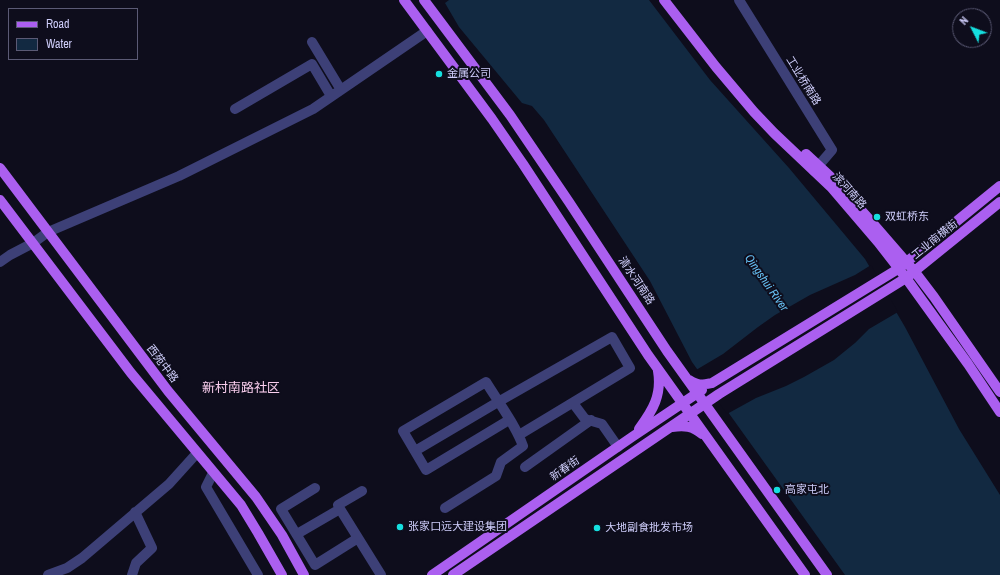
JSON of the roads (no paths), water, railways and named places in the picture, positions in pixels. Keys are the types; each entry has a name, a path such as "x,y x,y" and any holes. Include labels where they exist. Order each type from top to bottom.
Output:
{"main road":[{"path":"404,0 492,119 658,369 805,575"},
{"name":"清水河南路","path":"424,0 510,115 667,350 827,575"},
{"name":"滨河南路","path":"664,0 716,67 774,134 839,185 915,272 1000,392"},
{"name":"滨河南路","path":"673,0 743,91 816,168 878,242 968,364 1000,412"},
{"name":"西苑中路","path":"0,168 168,392 256,497 282,536 304,575"},
{"name":"工业南横街","path":"712,383 898,269 1000,186"},
{"path":"0,200 131,373 241,505 282,575"},
{"name":"工业南横街","path":"719,394 915,272 1000,202"},
{"path":"632,437 654,407 660,381 658,369"},
{"path":"687,378 698,385 712,383"},
{"name":"新春街","path":"432,575 712,383"},
{"path":"453,575 719,394"},
{"path":"715,418 713,410 719,394"},
{"path":"670,428 682,426 691,428 698,430 707,437"}],"street":[{"name":"工业桥南路","path":"739,0 832,150 816,168"},
{"path":"0,262 33,243 48,232 179,176 313,109 427,31"},
{"path":"312,42 341,90"},
{"path":"235,109 312,64 331,96"},
{"path":"415,451 612,337 630,368 519,435"},
{"path":"445,508 496,476 501,462 523,446 519,435 486,382 404,431 426,470 509,420"},
{"path":"573,403 585,419 602,424 618,447"},
{"path":"525,467 591,420"},
{"path":"48,575 67,568 82,558 169,484 197,453"},
{"path":"213,473 206,486 258,575"},
{"path":"315,488 281,509 315,564 358,538"},
{"path":"362,491 338,505 381,575"},
{"path":"297,534 340,509"},
{"path":"132,575 136,563 152,548 136,512"}],"water":[{"name":"Qingshui River","path":"449,0 649,0 710,80 789,168 865,259 905,327 959,429 1000,495 1000,575 845,575 692,362 650,281 544,120 532,106 522,103 459,27 445,3"}],"place":[{"name":"金属公司","path":"439,74"},
{"name":"双虹桥东","path":"877,217"},
{"name":"高家屯北","path":"777,490"},
{"name":"张家口远大建设集团","path":"400,527"},
{"name":"大地副食批发市场","path":"597,528"}],"district":[{"name":"新村南路社区","path":"241,389"}]}
